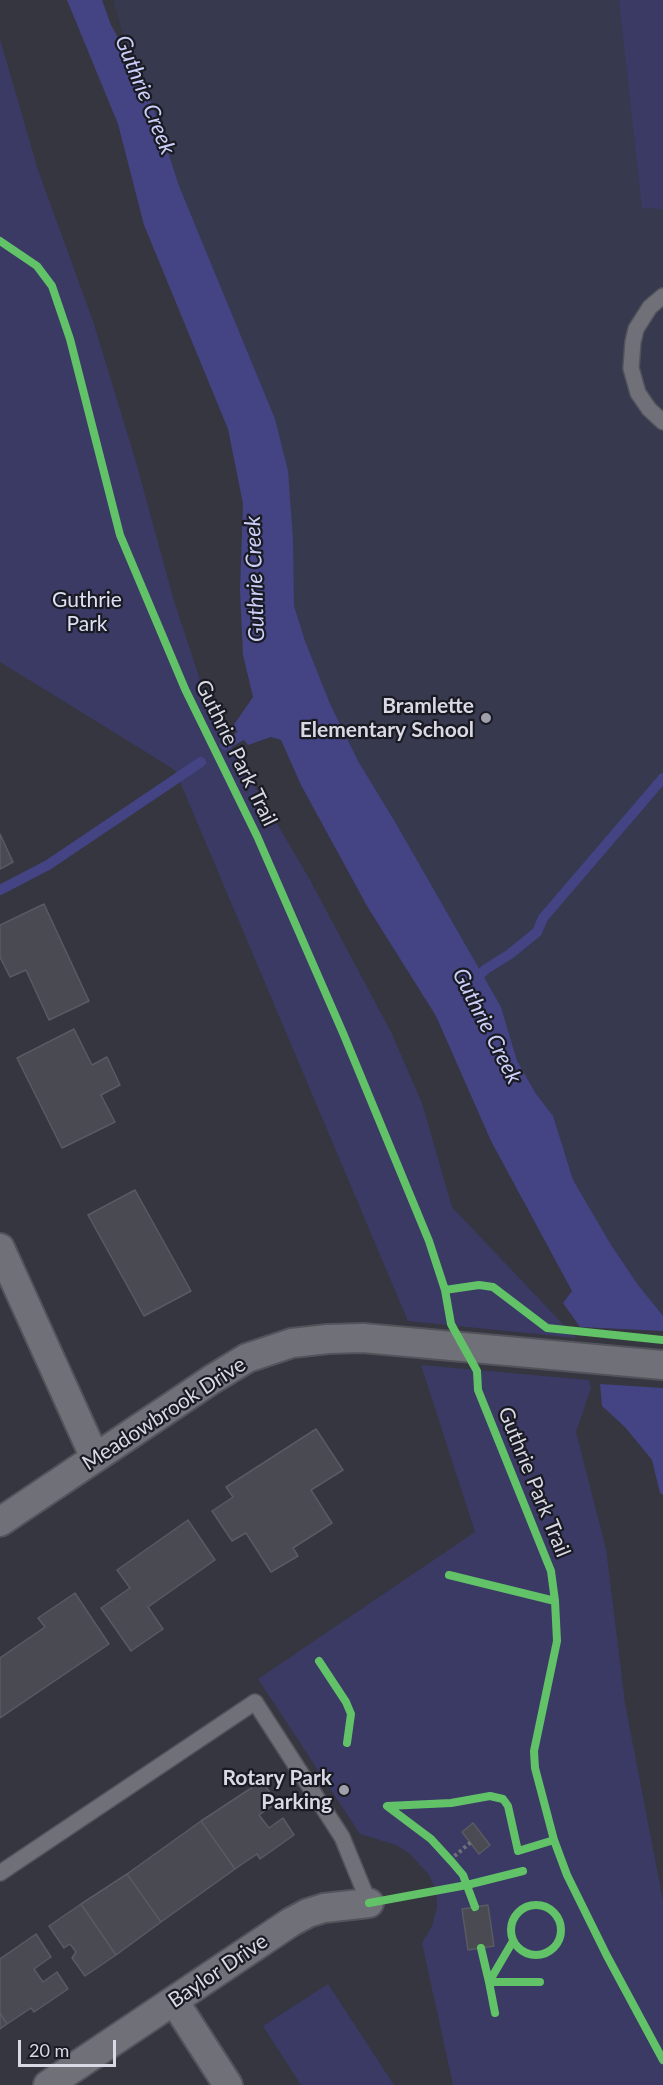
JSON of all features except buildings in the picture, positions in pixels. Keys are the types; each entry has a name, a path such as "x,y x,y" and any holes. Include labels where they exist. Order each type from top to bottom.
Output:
{"street":[{"path":"0,1248 95,1458"},
{"name":"Meadowbrook Drive","path":"0,1522 230,1368 260,1353 292,1343 363,1338 663,1365"},
{"name":"Baylor Drive","path":"48,2085 308,1912 369,1902"},
{"path":"174,2001 228,2085"}],"lane":[{"path":"663,296 643,316 636,329 631,355 631,368 638,393 649,409 663,422"},
{"path":"0,1873 255,1702 342,1838 369,1902"}],"path":[{"path":"450,1860 471,1842"},
{"path":"444,1853 458,1868"}],"shaded area":[{"name":"Bramlette Elementary School","path":"113,0 663,0 663,1330 631,1327 284,660 281,489 176,222"}],"green space":[{"path":"619,0 663,0 663,209 642,208"},
{"name":"Guthrie Park","path":"0,39 38,170 93,321 136,462 174,601 210,710 309,878 391,1032 422,1103 452,1207 576,1338 408,1321 175,770 0,662"},
{"path":"421,1365 589,1380 591,1388 576,1432 606,1549 625,1703 663,1901 663,2085 453,2085 422,1943 432,1926 437,1907 436,1890 429,1875 409,1853 396,1845 360,1834 258,1679 475,1532"},
{"path":"328,1984 394,2085 301,2085 263,2026"}],"water":[{"name":"Guthrie Creek","path":"67,0 102,0 111,25 147,89 179,186 275,419 288,471 293,540 294,606 330,704 358,761 501,1007 517,1061 536,1094 553,1116 573,1180 611,1245 638,1285 663,1316 663,1331 580,1327 563,1303 572,1291 491,1141 436,1016 367,906 301,785 281,740 271,737 248,745 233,726 253,697 243,655 240,590 243,504 228,429 144,225 118,124"},
{"path":"600,1384 663,1388 663,1495 660,1493 652,1460 625,1427 602,1406"}],"waterway":[{"path":"225,745 253,729"},
{"path":"0,890 48,865 201,762"},
{"name":"Guthrie Creek","path":"472,982 537,932 543,918 663,778"}],"cycle path":[{"name":"Guthrie Park Trail","path":"0,241 37,266 52,286 70,339 120,535 185,689 257,836 343,1033 429,1241 445,1290 451,1324 477,1371 478,1390 551,1571 557,1641 534,1751 535,1768 554,1840 567,1875 607,1956 663,2060"},
{"path":"445,1290 479,1285 493,1287 547,1328 663,1340"},
{"path":"449,1575 555,1601"},
{"path":"319,1661 346,1702 351,1714 347,1743"},
{"path":"475,1907 463,1875 452,1862 431,1839 387,1806 451,1803 490,1796 503,1799 508,1806 518,1851 554,1840"},
{"path":"369,1903 467,1885 523,1871"},
{"path":"531,1905 541,1905 554,1912 561,1925 561,1930 561,1935 554,1948 541,1955 531,1955 522,1951 515,1944 511,1935 511,1925 515,1916 522,1909 531,1905"},
{"path":"495,2013 489,1982 513,1941"},
{"path":"481,1948 489,1982 540,1982"}],"place":[{"name":"Bramlette Elementary School","path":"486,718"},
{"name":"Rotary Park Parking","path":"344,1790"}]}
